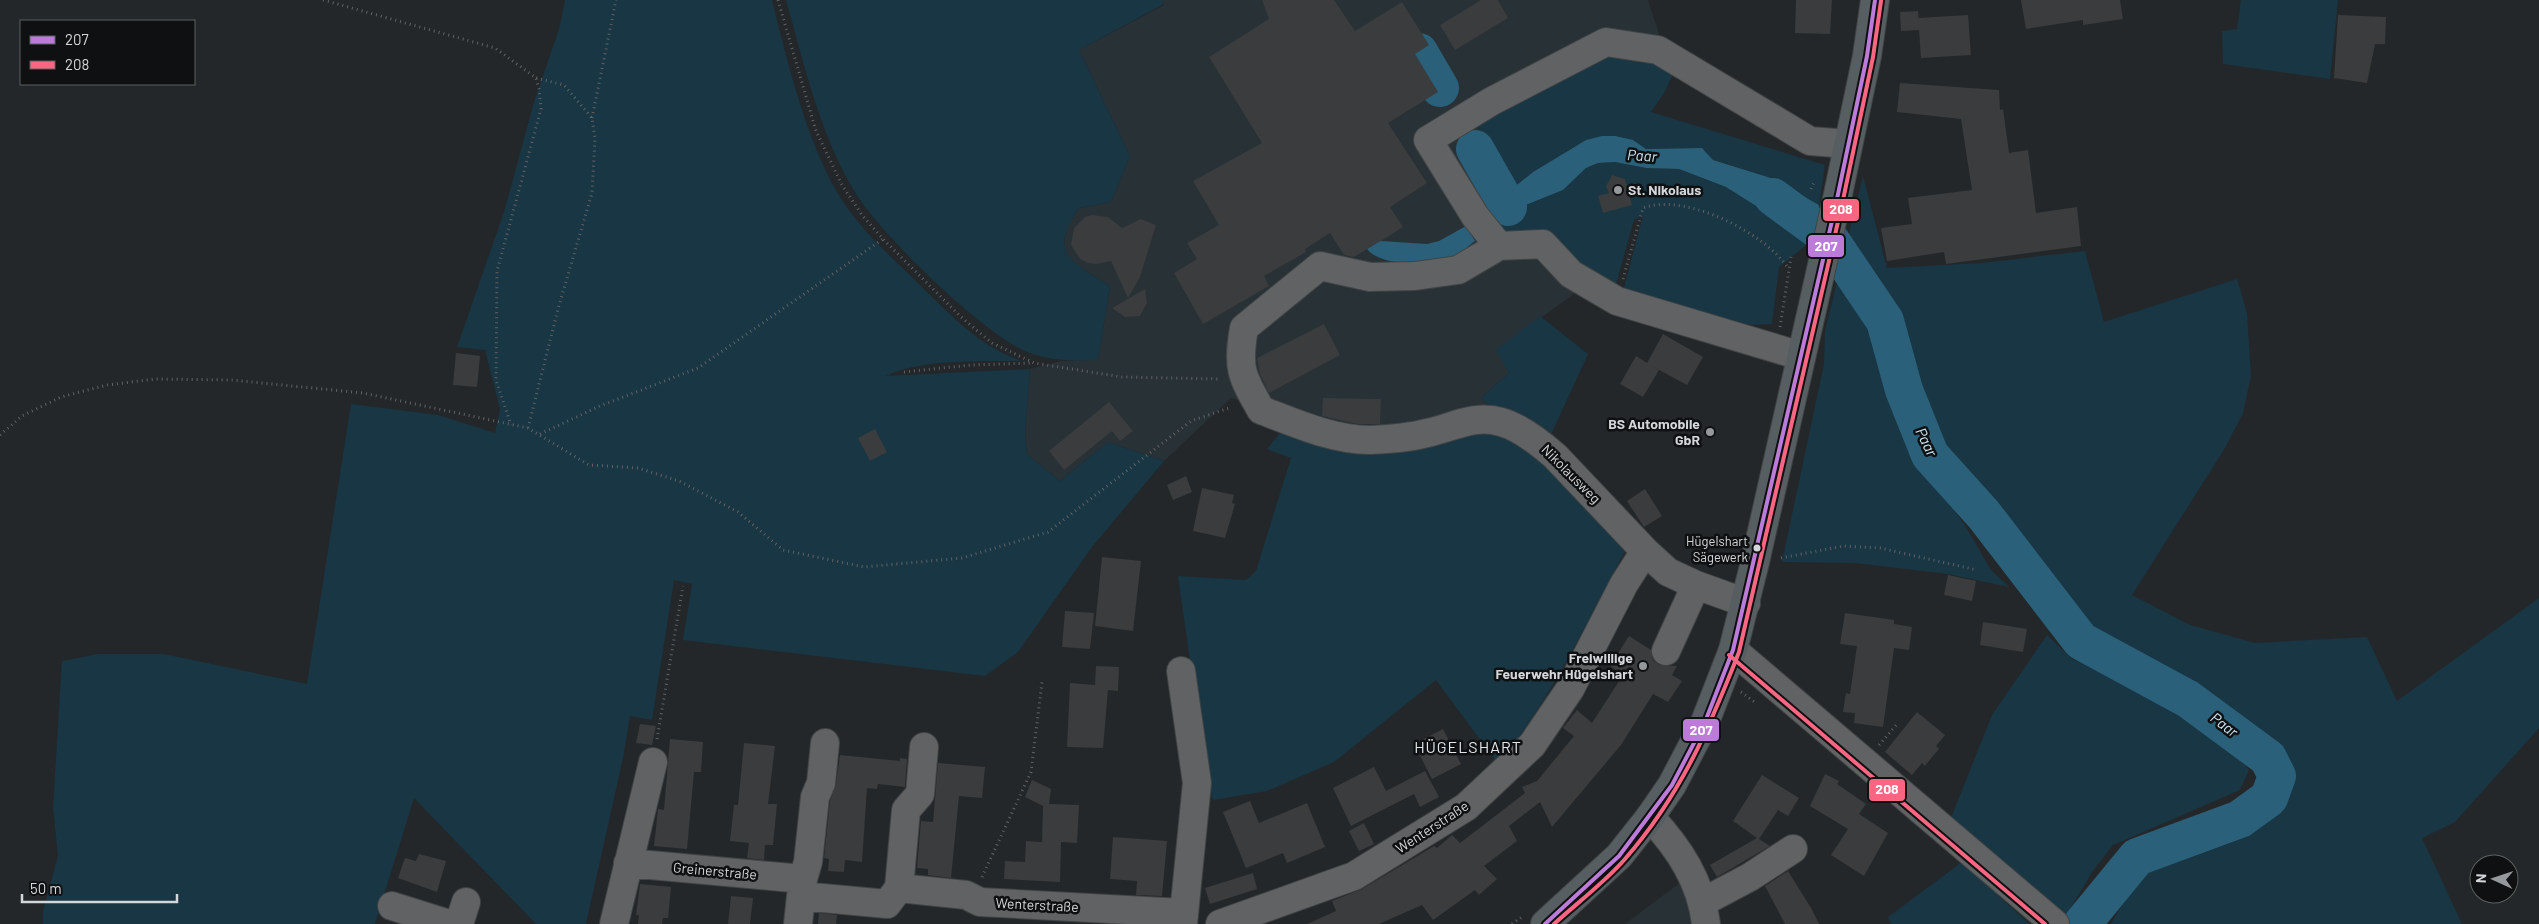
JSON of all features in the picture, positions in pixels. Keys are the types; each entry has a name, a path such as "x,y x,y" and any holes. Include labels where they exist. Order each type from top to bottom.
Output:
{"main road":[{"path":"1545,924 1619,856 1650,817 1672,785 1705,722 1733,650 1756,562 1837,199 1867,56 1875,0"}],"street":[{"path":"1801,356 1617,301 1571,274 1543,244 1487,232 1428,140 1492,100 1606,42 1658,50 1810,141 1848,144"},
{"path":"1272,414 1243,379 1240,354 1244,328 1320,266 1370,277 1415,276 1458,270 1487,232"},
{"name":"Nikolausweg","path":"1272,414 1336,436 1368,440 1405,438 1458,423 1483,419 1501,422 1541,444 1555,456 1645,551 1668,572 1696,585 1746,603"},
{"name":"Wenterstraße","path":"1220,924 1354,876 1466,807 1532,745 1570,689 1624,584 1645,551"},
{"path":"1666,651 1696,585"},
{"path":"1733,650 2053,922"},
{"name":"Wenterstraße","path":"976,900 1183,918 1197,784 1181,671"},
{"path":"798,924 802,888 808,862 815,797 821,783 825,743"},
{"path":"890,905 906,810 920,794 924,747"},
{"path":"614,924 652,762"},
{"path":"1650,817 1680,853 1697,884 1704,913 1750,877 1793,849"},
{"name":"Greinerstraße","path":"628,863 802,888 890,905 966,895 976,900"},
{"path":"392,906 450,924"}],"path":[{"path":"323,0 495,48 536,78 564,85 592,118"},
{"path":"528,428 558,309 592,193 595,138 592,118 616,0"},
{"path":"778,0 793,57 827,156 857,208 883,238 961,317 992,343 1034,363"},
{"path":"512,426 496,380 497,270 541,109 540,89 536,78"},
{"path":"1617,301 1643,208 1654,204 1686,205 1741,228 1778,253 1788,268"},
{"path":"539,435 600,406 698,368 883,238"},
{"path":"904,372 971,365 1034,363 1122,377 1243,379"},
{"path":"0,435 22,416 61,397 106,385 156,379 232,380 363,393 528,428 589,465 638,468 679,481 738,512 783,550 864,567 962,558 1048,532 1190,421 1233,407 1272,414"},
{"path":"1756,562 1843,546 1880,548 1977,570"},
{"path":"652,762 683,586"},
{"path":"976,900 1031,772 1042,682"}],"shaded area":[{"path":"565,0 772,0 800,105 820,158 831,182 844,203 872,238 968,331 992,347 1021,361 970,361 915,366 886,376 1030,369 1025,434 1027,454 1060,481 1108,442 1164,461 1092,547 1018,652 985,676 683,640 692,584 674,580 652,720 630,716 623,758 586,924 536,924 414,798 375,924 43,924 43,911 58,856 53,807 62,661 98,654 164,654 307,684 351,404 438,415 495,433 500,409 485,350 457,347 504,212 534,102 560,26"},
{"path":"786,0 1162,0 1164,4 1079,50 1130,156 1111,202 1079,208 1065,236 1065,247 1068,255 1075,263 1110,286 1098,360 1053,359 1027,352 1008,342 959,304 932,280 884,229 865,207 853,189 831,144 806,73"},
{"path":"1162,0 1648,0 1660,37 1475,118 1507,192 1483,212 1593,280 1497,350 1509,373 1481,398 1491,407 1413,429 1343,431 1231,398 1164,461 1108,442 1060,481 1027,454 1025,434 1030,369 1061,361 1098,359 1110,286 1071,262 1064,247 1066,227 1079,208 1111,202 1130,156 1079,50 1164,5"},
{"path":"2241,0 2338,0 2330,79 2223,64 2222,31 2237,29"},
{"path":"1609,53 1634,53 1674,72 1664,93 1651,112 1825,165 1819,205 1771,178 1713,160 1702,148 1646,149 1633,140 1586,140 1533,172 1507,192 1475,118"},
{"path":"1615,162 1646,168 1679,169 1726,187 1811,241 1779,267 1772,324 1752,325 1623,292 1643,215 1634,220 1614,291 1494,226 1521,207 1563,190 1586,168 1598,163"},
{"path":"1863,176 1887,268 1981,263 2085,251 2104,322 2237,279 2247,313 2251,376 2243,413 2225,448 2132,595 2190,625 2255,643 2367,637 2397,701 2539,598 2539,728 2455,822 2422,838 2462,924 2111,924 2136,880 2173,850 2205,837 2237,832 2284,805 2281,768 2266,746 2180,683 2101,639 1948,446 1933,479 1966,527 1991,570 2009,587 1948,574 1855,563 1782,562 1824,364 1825,331"},
{"path":"1540,316 1588,354 1548,441 1491,407 1481,398 1509,373 1496,350"},
{"path":"1285,427 1500,433 1534,448 1621,538 1625,551 1582,634 1535,714 1498,764 1436,680 1334,762 1267,791 1213,800 1207,781 1178,576 1246,580 1256,571 1291,458 1267,449"},
{"path":"2047,635 2072,659 2157,694 2233,748 2249,770 2240,790 2113,845 2092,872 2066,916 1949,823 1992,715"},
{"path":"1962,862 2029,924 1891,924 1888,917"},
{"path":"1681,882 1697,924 1625,924"}],"water":[{"path":"1602,136 1615,136 1633,140 1646,149 1702,148 1713,160 1771,178 1819,205 1811,241 1726,187 1679,169 1646,168 1615,162 1598,163 1586,168 1563,190 1521,207 1494,226 1483,212 1533,172 1586,140"},
{"path":"1372,226 1381,241 1427,244 1439,241 1466,226 1475,241 1460,254 1450,259 1418,263 1394,262 1374,255 1367,249"},
{"path":"2137,857 2135,864 2101,912 2096,924 2064,924 2070,914 2077,910 2116,872"}],"building":[{"path":"1262,0 1334,0 1355,31 1402,2 1429,45 1415,54 1438,92 1388,123 1427,183 1390,207 1403,227 1384,239 1354,257 1344,255 1330,233 1305,249 1306,252 1264,276 1269,286 1203,324 1174,273 1197,259 1187,243 1219,225 1193,181 1262,143 1209,57 1269,19"},
{"path":"1481,0 1498,0 1508,18 1455,50 1440,25"},
{"path":"1796,0 1832,0 1830,34 1795,33"},
{"path":"2021,0 2120,0 2123,19 2083,25 2083,20 2026,29"},
{"path":"1918,11 1919,18 1968,15 1971,55 1921,58 1919,30 1901,31 1900,12"},
{"path":"2338,15 2386,17 2385,44 2375,44 2367,83 2334,78"},
{"path":"1900,83 1999,90 2000,110 2003,109 2009,153 2028,150 2036,213 2077,207 2081,246 1946,264 1944,252 1887,261 1881,228 1912,224 1908,198 1972,190 1961,119 1897,112"},
{"name":"St. Nikolaus","path":"1612,175 1625,179 1632,205 1603,213 1598,196 1609,193 1606,186"},
{"path":"1092,215 1108,217 1122,228 1141,219 1156,225 1140,277 1128,298 1111,261 1096,264 1088,263 1080,259 1071,245 1074,228 1085,217"},
{"path":"1145,289 1147,303 1140,316 1125,317 1112,308"},
{"path":"1324,324 1340,355 1269,393 1260,374 1257,358"},
{"path":"1663,334 1703,357 1687,385 1650,365 1659,370 1643,397 1620,384 1636,356 1647,363"},
{"path":"456,353 480,356 477,387 453,385"},
{"path":"1323,398 1381,399 1380,424 1358,424 1322,416"},
{"path":"1109,402 1133,431 1120,441 1112,431 1064,470 1049,451"},
{"path":"875,429 887,452 870,461 858,438"},
{"path":"1186,476 1192,492 1173,500 1167,485"},
{"path":"1202,488 1234,495 1232,503 1235,504 1225,538 1193,531"},
{"path":"1645,489 1662,516 1644,527 1627,501"},
{"path":"1102,557 1141,561 1133,631 1095,626"},
{"path":"1948,575 1976,581 1972,601 1944,595"},
{"path":"1065,611 1094,613 1090,649 1062,647"},
{"path":"1845,613 1894,620 1894,624 1912,627 1909,650 1894,648 1883,727 1854,723 1855,713 1843,712 1846,693 1850,694 1857,646 1840,644"},
{"path":"1983,622 2027,629 2023,652 1980,645"},
{"path":"1629,636 1651,650 1653,660 1659,665 1677,666 1672,675 1682,681 1668,702 1653,694 1621,745 1552,827 1540,802 1509,826 1517,841 1484,866 1497,879 1479,895 1475,890 1433,920 1422,905 1379,924 1307,924 1336,911 1332,901 1362,889 1434,846 1437,848 1452,835 1460,843 1525,793 1522,787 1537,781 1574,736 1563,728 1577,710 1592,723 1623,675 1610,666"},
{"path":"1096,666 1119,667 1118,691 1108,690 1103,748 1067,747 1070,683 1095,685"},
{"path":"1917,712 1945,735 1936,746 1939,749 1925,766 1922,763 1912,775 1885,752"},
{"path":"640,724 656,726 652,745 636,743"},
{"path":"1443,729 1461,764 1432,779 1414,744"},
{"path":"670,739 703,742 701,772 694,772 687,849 654,846 658,809 664,810"},
{"path":"744,743 775,746 768,804 777,804 773,845 765,845 764,860 747,858 749,843 730,841 734,805 738,805"},
{"path":"840,755 900,761 900,758 907,759 905,787 878,784 877,789 867,788 862,862 845,860 844,872 828,871 829,859 824,858 830,801 836,785"},
{"path":"938,763 985,767 982,798 959,796 951,878 928,875 928,869 917,868 921,821 933,822"},
{"path":"1374,767 1386,791 1425,771 1439,797 1420,807 1414,794 1351,826 1333,788"},
{"path":"1825,774 1839,781 1837,784 1866,804 1859,814 1888,833 1864,876 1831,855 1848,829 1810,806"},
{"path":"1762,775 1799,798 1788,816 1778,810 1759,839 1770,846 1717,877 1710,865 1757,838 1733,821"},
{"path":"1032,780 1051,789 1049,804 1079,805 1077,843 1061,842 1060,882 1004,879 1005,861 1025,862 1026,841 1042,842 1043,806 1025,797"},
{"path":"1250,801 1259,823 1307,803 1325,847 1287,863 1283,853 1246,868 1223,812"},
{"path":"1364,823 1374,844 1359,851 1349,831"},
{"path":"1113,837 1167,841 1162,896 1136,895 1137,881 1110,879"},
{"path":"419,854 446,861 437,892 398,878 405,858 416,861"},
{"path":"1788,871 1819,924 1785,924 1765,886"},
{"path":"1253,873 1257,889 1210,904 1205,888"},
{"path":"640,884 671,887 668,918 663,918 662,924 638,924 639,915 636,915"},
{"path":"731,896 753,898 750,924 728,924"},
{"path":"819,913 837,915 836,924 818,924"}],"waterway":[{"path":"1419,52 1440,88"},
{"path":"1475,149 1508,207"},
{"name":"Paar","path":"1773,197 1829,238 1885,321 1904,390 1930,455 1984,515 2081,641 2188,699 2268,758 2277,776 2269,798 2240,819 2137,857 2082,924"}],"transit line":[{"name":"207","path":"1545,924 1619,856 1672,785 1705,722 1733,650 1837,199 1867,56 1875,0"},
{"name":"208","path":"1554,924 1617,868 1662,811 1704,735 1739,652 1843,200 1873,57 1881,1"},
{"name":"208","path":"1729,655 2045,924"}],"place":[{"name":"St. Nikolaus","path":"1618,190"},
{"name":"BS Automobile GbR","path":"1710,432"},
{"name":"Hügelshart Sägewerk","path":"1757,548"},
{"name":"Freiwillige Feuerwehr Hügelshart","path":"1643,666"}],"district":[{"name":"HÜGELSHART","path":"1468,747"}]}
